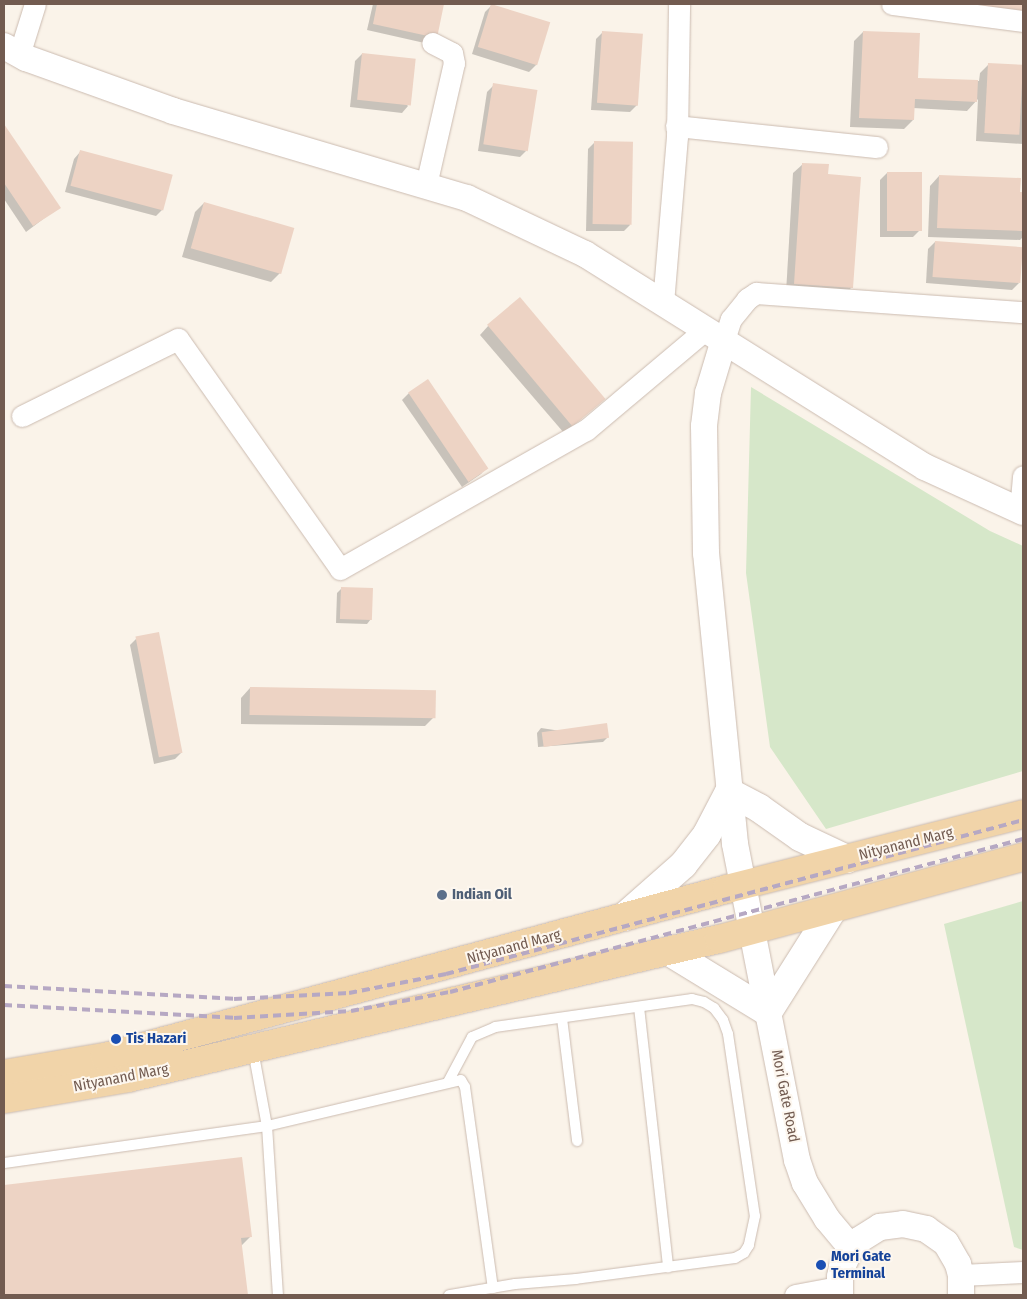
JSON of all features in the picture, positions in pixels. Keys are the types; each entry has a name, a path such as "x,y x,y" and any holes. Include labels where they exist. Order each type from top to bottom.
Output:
{"main road":[{"path":"624,917 683,865 707,834 729,792 759,808 800,837 847,859"},
{"name":"Nityanand Marg","path":"4,1074 105,1057 742,885 1023,814"},
{"name":"Nityanand Marg","path":"4,1099 128,1078 668,950 833,909 1023,857"},
{"path":"668,950 768,1012 833,909"},
{"path":"228,1024 255,1048 268,1013"}],"street":[{"path":"34,4 12,51 173,110 468,198 585,254 925,467 1022,512 1023,476"},
{"path":"663,303 676,126 679,4"},
{"path":"892,4 1023,21"},
{"path":"426,185 454,63 452,53 432,43"},
{"path":"676,126 877,147"},
{"path":"22,416 178,339 340,569 586,430 715,335 747,299 756,293 1023,312"},
{"name":"Mori Gate Road","path":"715,335 704,426 706,534 729,792 742,885 797,1160 805,1183 827,1219 852,1248"},
{"path":"795,1295 840,1291 842,1267 852,1248 869,1232 880,1227 897,1224 915,1226 937,1235 946,1243 956,1258 961,1285 1023,1272"}],"lane":[{"path":"448,1082 472,1037 495,1027 692,999 704,1002 714,1008 723,1020 728,1034 755,1216 752,1234 744,1253 735,1258 449,1295"},
{"path":"639,1007 668,1267"},
{"path":"562,1018 577,1140"},
{"path":"255,1048 267,1126 278,1295"},
{"path":"4,1163 267,1126 461,1080 465,1087 493,1288"}],"green space":[{"path":"751,387 990,531 1023,546 1023,771 826,829 770,747 746,573"},
{"path":"1023,901 1023,1250 1014,1247 944,924"}],"building":[{"path":"377,4 444,4 437,38 373,24"},
{"path":"491,4 550,22 537,65 478,47"},
{"path":"958,4 1023,4 1023,15"},
{"path":"602,31 643,34 638,106 597,103"},
{"path":"863,31 920,33 918,78 978,80 977,102 915,99 914,120 859,118"},
{"path":"362,53 416,59 411,105 357,100"},
{"path":"988,63 1023,65 1019,135 984,133"},
{"path":"493,83 537,90 528,151 483,144"},
{"path":"4,124 61,208 33,226 4,183"},
{"path":"594,141 633,142 632,225 593,224"},
{"path":"80,150 173,175 163,211 70,186"},
{"path":"802,163 829,164 828,174 861,177 853,288 794,284"},
{"path":"887,172 922,172 922,231 887,231"},
{"path":"939,175 1021,178 1020,192 1023,192 1023,231 937,228"},
{"path":"204,202 294,228 281,274 191,248"},
{"path":"935,241 1023,247 1020,283 932,277"},
{"path":"520,297 605,399 573,427 487,325"},
{"path":"428,379 488,469 468,482 408,392"},
{"path":"341,587 373,588 372,620 340,619"},
{"path":"159,632 182,753 159,757 135,637"},
{"path":"250,687 436,690 435,718 250,715"},
{"path":"607,723 609,738 544,747 542,732"},
{"path":"242,1157 252,1237 241,1238 248,1295 4,1295 4,1185"}],"railway":[{"path":"4,986 234,999 349,993 446,974 1023,820"},
{"path":"4,1005 234,1018 351,1011 450,992 1023,839"}],"place":[{"name":"Indian Oil","path":"442,895"},
{"name":"Tis Hazari","path":"116,1039"},
{"name":"Mori Gate Terminal","path":"821,1265"}]}
